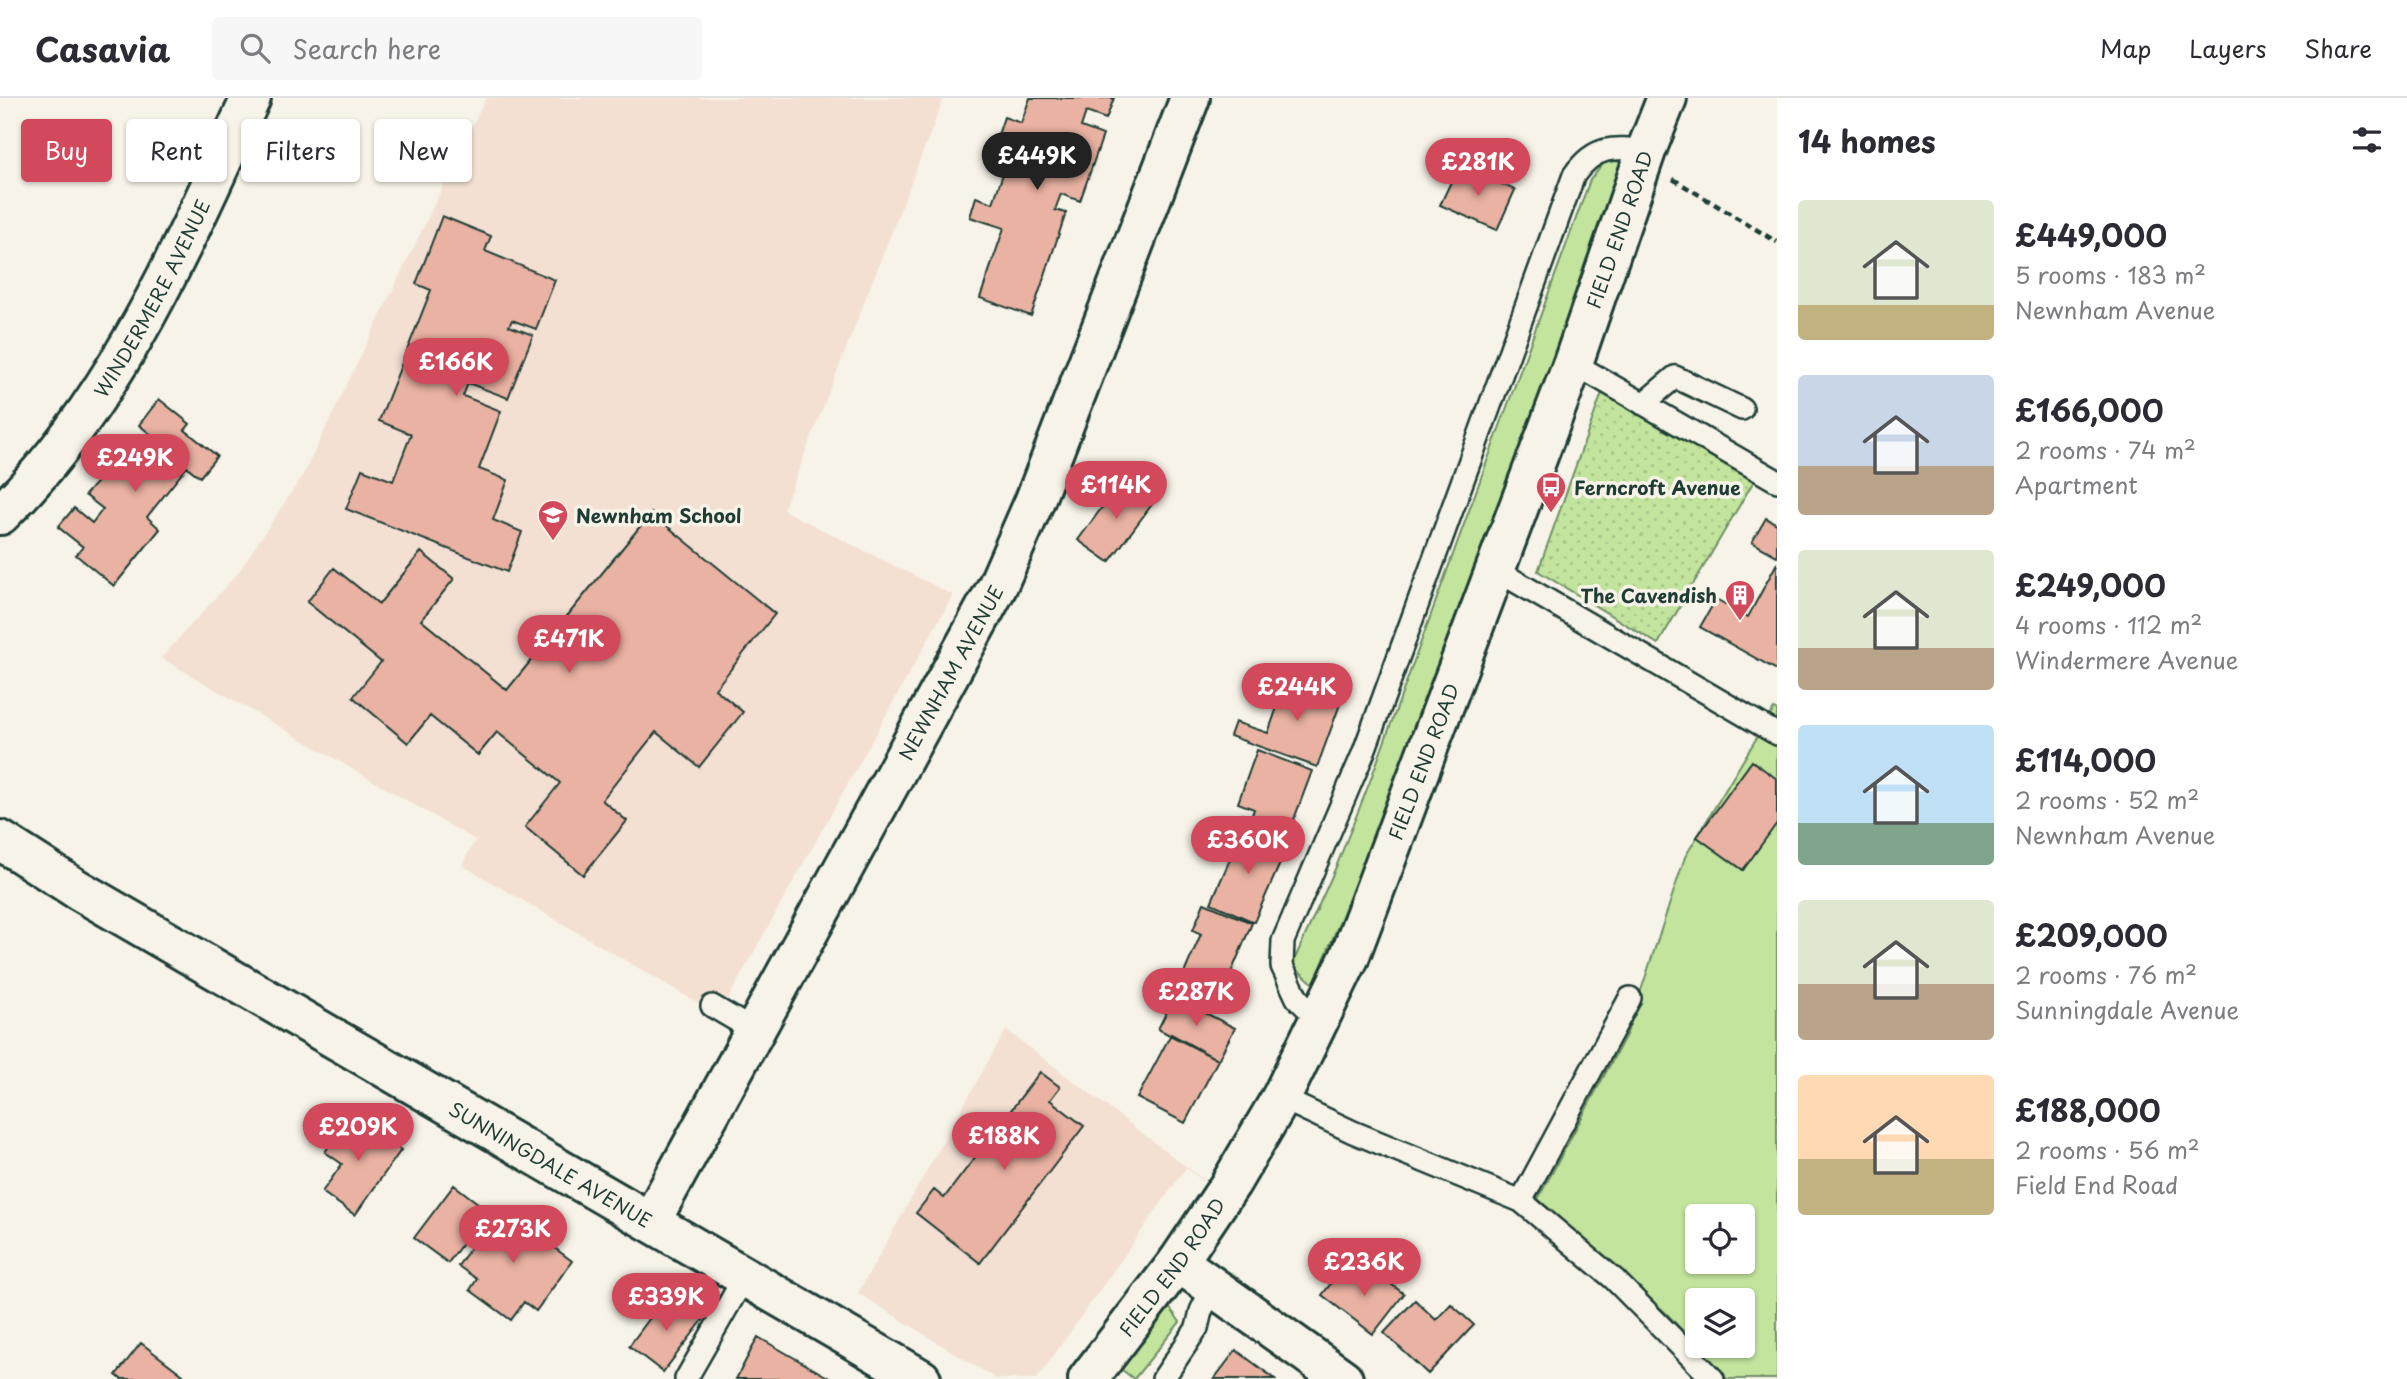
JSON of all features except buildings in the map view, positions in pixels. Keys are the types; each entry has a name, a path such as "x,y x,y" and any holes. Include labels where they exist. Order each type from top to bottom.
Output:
{"street":[{"name":"WINDERMERE AVENUE","path":"0,514 33,483 106,383 163,285 251,98"},
{"name":"NEWNHAM AVENUE","path":"651,1221 997,587 1035,500 1190,98"},
{"name":"FIELD END ROAD","path":"1088,1379 1178,1262 1231,1183 1281,1098 1349,958 1573,363 1667,98"},
{"name":"SUNNINGDALE AVENUE","path":"0,839 75,888 921,1379"},
{"path":"1178,1262 1343,1379"}],"lane":[{"path":"1318,1018 1297,998 1282,966 1283,941 1363,754 1574,175 1584,162 1596,153 1614,148 1646,151"},
{"path":"1573,363 1777,481"},
{"path":"1643,404 1675,377 1742,409"},
{"path":"1496,570 1777,734"},
{"path":"1521,1201 1630,998"},
{"path":"712,1006 756,1031"},
{"path":"1281,1098 1353,1132 1521,1201 1614,1279 1713,1379"},
{"path":"686,1379 745,1276"},
{"path":"1163,1379 1198,1328 1201,1311 1214,1285"}],"path":[{"path":"1673,179 1777,242"}],"shaded area":[{"name":"Newnham School","path":"486,98 944,98 783,510 953,595 719,1015 462,865 475,840 161,658 237,574 303,475 445,182 472,182 472,127"},
{"path":"1006,1030 1262,1224 1186,1168 1037,1379 996,1379 858,1293"}],"green space":[{"path":"1606,160 1624,162 1616,175 1582,284 1384,814 1314,984 1292,965 1336,867 1369,784 1590,180"},
{"path":"1602,393 1755,479 1658,644 1538,571"},
{"path":"1774,709 1777,711 1777,1379 1727,1379 1708,1358 1755,1358 1755,1288 1685,1288 1685,1334 1667,1314 1538,1199 1627,1033 1685,857"},
{"path":"1167,1304 1180,1322 1134,1379 1117,1366"}],"place":[{"name":"Ferncroft Avenue","path":"1551,514"},
{"name":"Newnham School","path":"553,542"},
{"name":"The Cavendish","path":"1740,622"}]}
